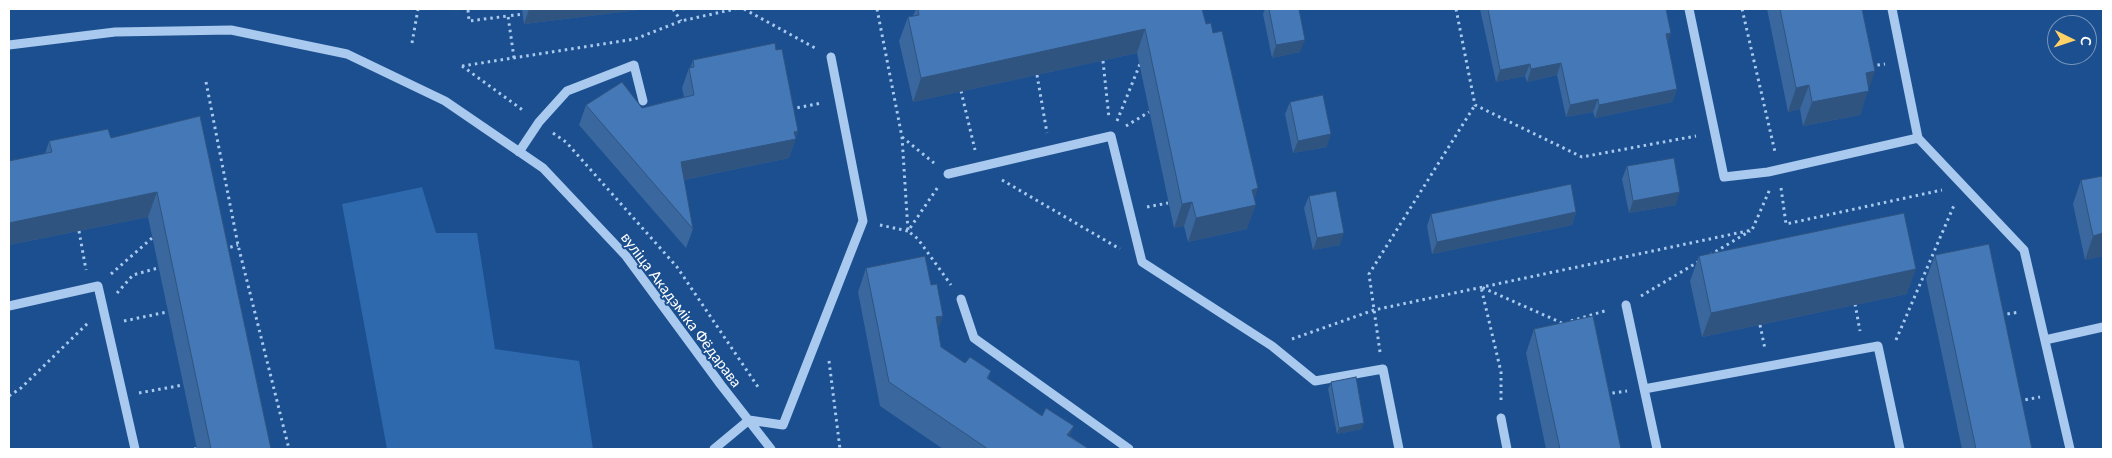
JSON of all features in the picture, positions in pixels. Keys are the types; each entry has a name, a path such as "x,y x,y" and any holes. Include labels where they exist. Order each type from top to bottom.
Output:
{"street":[{"path":"1689,9 1724,176 1778,170 1918,138"},
{"path":"1892,9 1918,138 2024,250 2070,449"},
{"name":"вуліца Акадэміка Фёдарава","path":"9,45 115,32 231,30 347,54 445,100 543,168 626,256 721,385 771,449"},
{"path":"714,449 749,420 783,424 864,221 831,57"},
{"path":"519,152 539,122 567,91 634,65 643,101"},
{"path":"948,174 1111,136 1142,262 1272,346 1315,381 1382,369 1399,449"},
{"path":"9,306 94,286 103,308 135,449"},
{"path":"961,299 974,338 1129,449"},
{"path":"1626,305 1657,449"},
{"path":"2045,340 2103,327"},
{"path":"1644,389 1878,346 1900,449"},
{"path":"1500,418 1508,449"}],"path":[{"path":"412,43 418,9"},
{"path":"673,9 680,21"},
{"path":"736,9 680,21 635,39 462,66 566,142 676,267 758,387"},
{"path":"744,9 831,57"},
{"path":"876,9 902,137 908,231"},
{"path":"1382,369 1369,274 1475,105 1456,9"},
{"path":"1742,9 1778,170 1786,224 1963,186"},
{"path":"468,10 469,20 523,14"},
{"path":"508,16 514,58"},
{"path":"1111,136 1142,60"},
{"path":"1869,67 1903,60"},
{"path":"1103,61 1111,136"},
{"path":"1037,75 1050,150"},
{"path":"206,82 238,245 289,449"},
{"path":"961,92 979,166 1142,262"},
{"path":"787,109 840,100"},
{"path":"1475,105 1582,157 1714,133"},
{"path":"1111,136 1149,112"},
{"path":"902,137 948,174 908,231"},
{"path":"1481,288 1562,324 1626,305 1752,230 1778,170"},
{"path":"1878,346 1896,340 1963,186"},
{"path":"880,225 908,231 918,239 961,299"},
{"path":"1272,346 1374,310 1752,230"},
{"path":"79,231 94,286 152,238"},
{"path":"223,250 238,245"},
{"path":"9,396 21,388 103,308 133,275 158,268"},
{"path":"1481,288 1501,372 1500,418"},
{"path":"1856,304 1864,348"},
{"path":"2000,316 2038,308"},
{"path":"107,324 167,312"},
{"path":"1760,325 1768,366"},
{"path":"829,360 840,449"},
{"path":"123,396 183,385"},
{"path":"1605,394 1644,389"},
{"path":"2018,401 2058,394"}],"shaded area":[{"path":"422,187 436,233 477,233 495,349 579,361 593,449 387,449 342,204"}],"building":[{"path":"918,9 1202,9 1206,24 1211,23 1213,33 1222,31 1258,188 1252,190 1256,205 1196,218 1192,202 1182,204 1145,29 921,78 908,17 919,15"},
{"path":"1269,9 1299,9 1305,40 1276,45"},
{"path":"1488,9 1666,9 1671,33 1666,34 1677,89 1599,105 1598,99 1570,105 1561,63 1531,69 1530,64 1500,70"},
{"path":"1780,9 1862,9 1875,71 1866,73 1869,91 1812,102 1809,85 1796,88"},
{"path":"775,43 776,50 782,49 798,131 794,132 796,139 681,162 693,229 586,105 622,82 642,108 694,95 689,68 694,67 693,60"},
{"path":"1323,95 1331,134 1298,141 1290,102"},
{"path":"200,116 271,449 211,449 157,192 9,223 9,161 52,152 49,141 108,129 111,138"},
{"path":"1674,158 1680,192 1633,201 1627,166"},
{"path":"2103,176 2103,233 2093,236 2081,180"},
{"path":"1571,184 1576,212 1437,242 1431,214"},
{"path":"1336,191 1344,233 1317,238 1309,196"},
{"path":"1904,213 1916,269 1711,313 1699,256"},
{"path":"1989,244 2032,449 1976,449 1935,255"},
{"path":"925,256 931,285 937,284 943,316 936,317 941,347 965,363 970,357 991,371 987,378 1042,416 1046,408 1074,426 1067,435 1089,449 988,449 889,382 866,268"},
{"path":"1593,316 1621,449 1560,449 1534,329"},
{"path":"1356,377 1364,423 1339,428 1331,382"}]}
